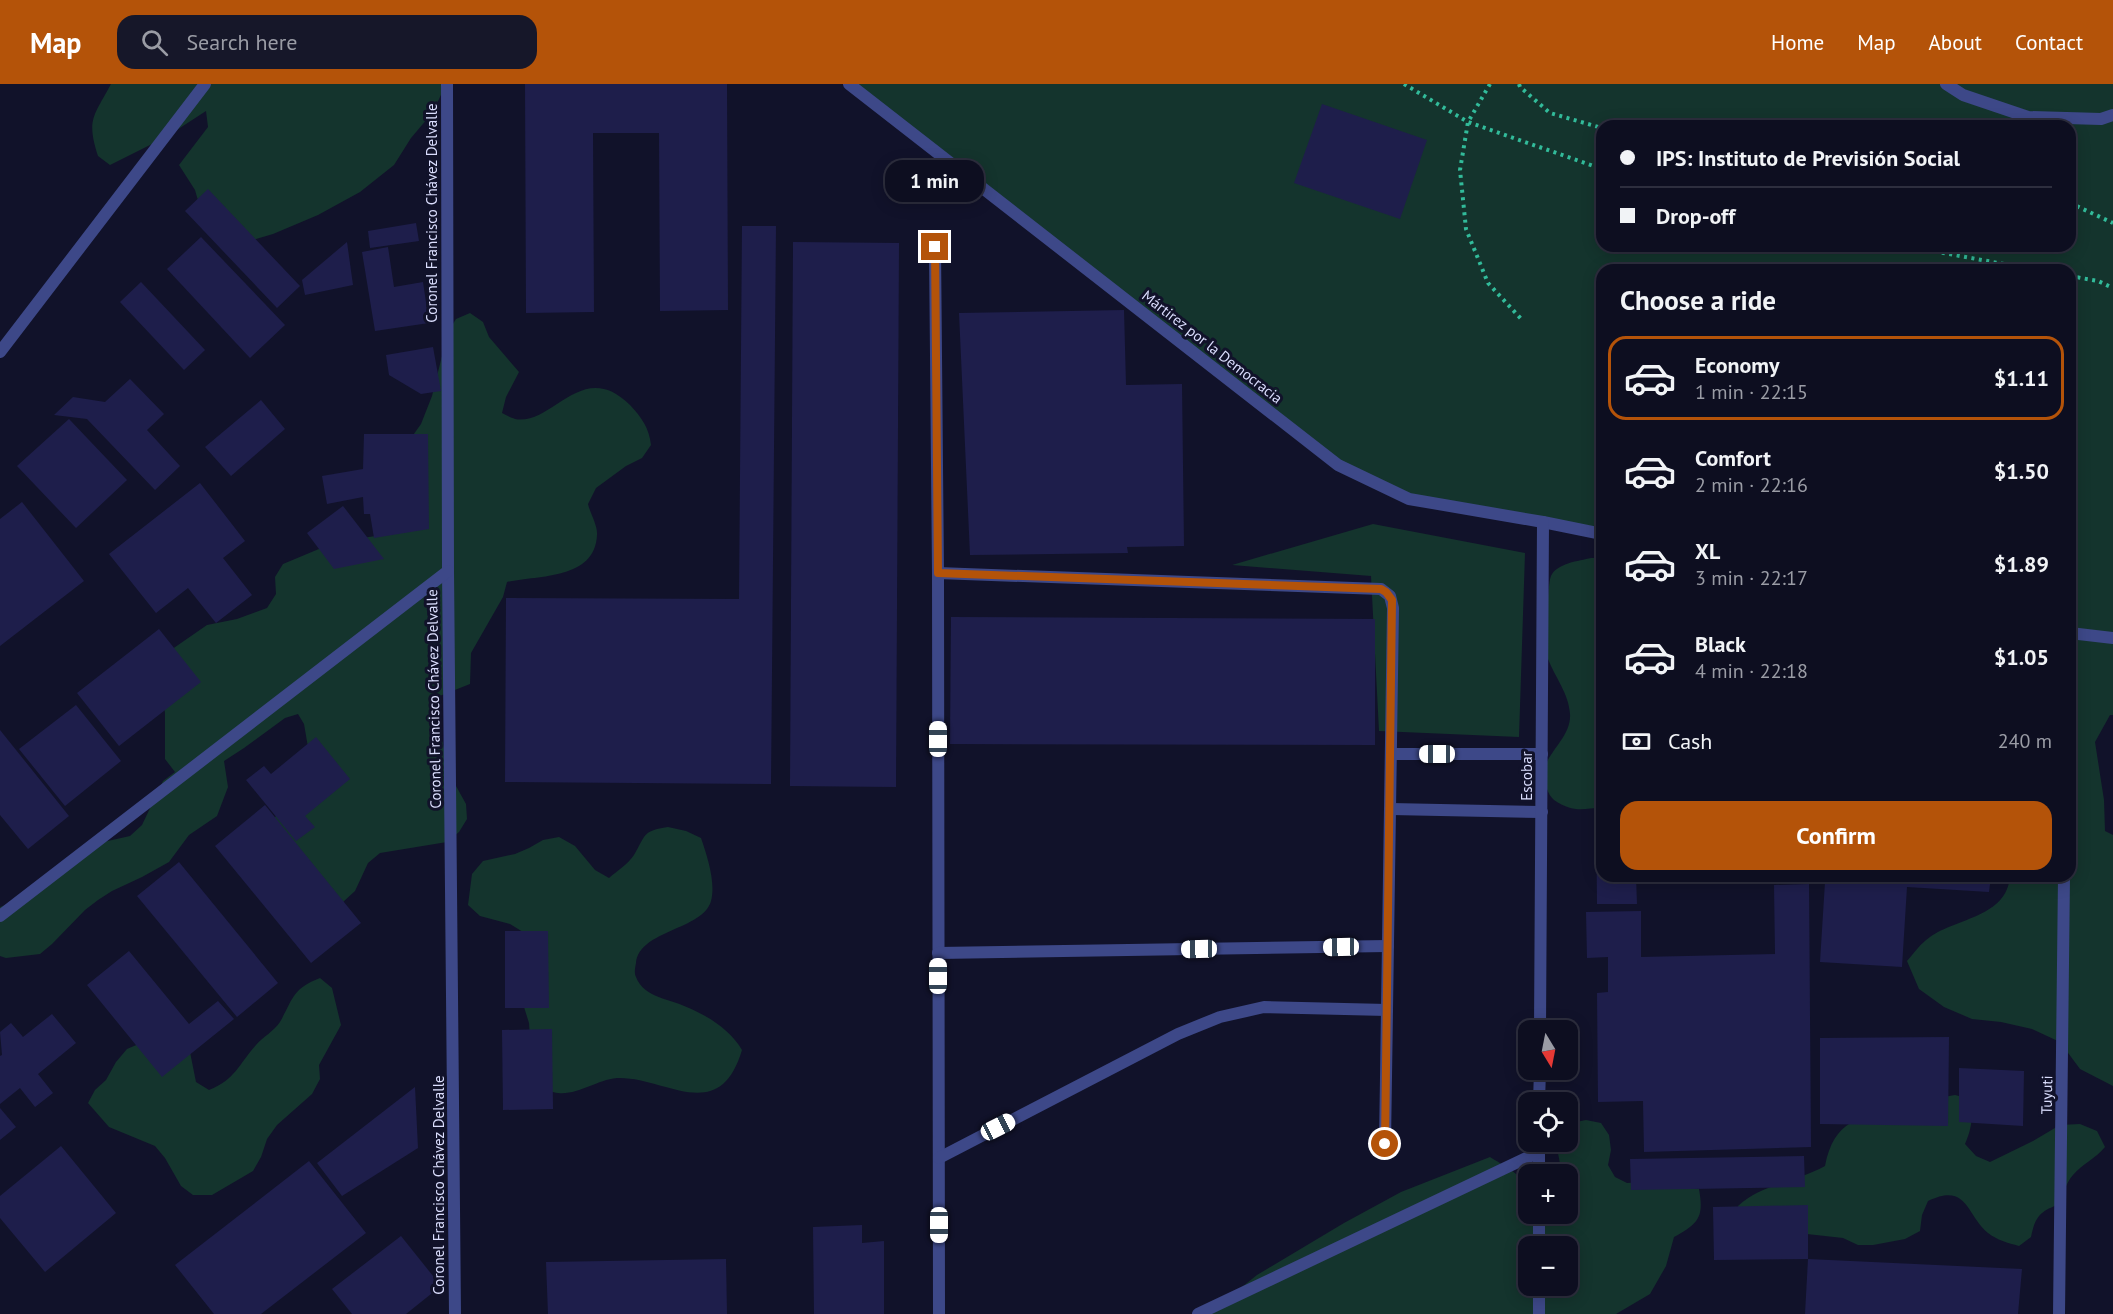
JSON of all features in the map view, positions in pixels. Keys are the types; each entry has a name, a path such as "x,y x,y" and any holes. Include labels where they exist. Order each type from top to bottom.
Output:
{"street":[{"path":"0,352 205,84"},
{"name":"Coronel Francisco Chávez Delvalle","path":"447,84 448,571 455,1314"},
{"name":"Mártirez por la Democracia","path":"849,84 1338,465 1409,499 1596,533"},
{"path":"1946,84 1963,95 2028,117 2101,119 2113,115"},
{"path":"935,247 939,1314"},
{"name":"Escobar","path":"1540,1020 1543,522"},
{"path":"0,916 448,571"},
{"path":"938,573 1384,590 1390,596 1393,604 1392,754 1385,1144"},
{"path":"2076,634 2113,638"},
{"path":"1392,754 1542,754"},
{"path":"1391,809 1542,812"},
{"name":"Tuyuti","path":"2059,1314 2064,882"},
{"path":"938,953 1388,946"},
{"path":"939,1158 1178,1034 1220,1017 1264,1007 1387,1010"},
{"path":"1197,1314 1216,1310 1529,1152"},
{"path":"1539,1296 1539,1314"}],"path":[{"path":"1404,84 1468,122 1596,167"},
{"path":"1490,84 1468,122 1460,170 1466,229 1488,283 1522,321"},
{"path":"1519,84 1550,113 1596,126"},
{"path":"2076,206 2113,223"},
{"path":"1938,252 2004,264"},
{"path":"2076,277 2098,281 2113,288"}],"green space":[{"path":"111,84 446,84 433,112 411,138 394,165 360,192 318,215 273,234 241,240 199,204 195,190 179,165 208,127 206,111 166,137 110,165 98,156 92,125 96,111"},
{"path":"849,84 2113,84 2113,715 2110,715 2095,742 2104,800 2105,831 2113,835 2113,1086 2080,1069 2060,1042 2032,1029 2001,1022 1972,1019 1944,1007 1919,989 1907,961 1930,937 1990,908 2000,900 2007,890 2009,882 2076,882 2076,264 1596,264 1596,533 1409,499 1338,465"},
{"path":"470,313 483,322 489,337 519,372 506,397 502,413 515,419 529,418 583,390 597,388 613,392 630,405 649,433 651,445 642,458 626,466 596,488 588,504 597,535 594,550 586,560 576,568 563,573 507,582 503,597 471,653 470,684 432,699 451,777 466,804 467,819 459,832 447,842 380,853 368,863 355,891 343,902 274,818 286,807 309,753 304,724 298,714 285,718 224,761 228,787 217,816 189,835 169,862 98,900 40,954 6,958 0,956 0,907 23,898 99,843 130,836 142,825 163,781 175,772 165,759 165,713 160,682 168,652 207,625 237,619 267,608 276,594 275,577 283,564 338,541 384,535 411,438 421,424 432,396 448,332 456,319"},
{"path":"1373,524 1525,553 1519,737 1379,731 1371,576 1232,565"},
{"path":"1596,558 1596,808 1588,809 1566,807 1554,800 1548,792 1544,778 1548,760 1569,724 1569,707 1548,659 1547,644 1551,576 1558,568 1569,563"},
{"path":"668,827 686,831 701,838 712,877 711,901 706,911 696,918 648,943 640,952 635,975 640,984 652,994 705,1016 732,1037 742,1050 732,1073 720,1087 705,1092 689,1092 635,1079 617,1078 566,1093 556,1093 541,1088 524,1007 523,932 510,924 480,916 468,905 472,874 483,861 515,854 543,840 559,837 575,846 595,870 609,878 632,858 649,832"},
{"path":"320,978 332,988 341,1025 319,1065 320,1079 312,1094 277,1125 267,1139 253,1171 212,1195 193,1195 181,1186 165,1158 155,1146 109,1127 88,1103 95,1090 106,1080 116,1062 127,1049 141,1043 190,1052 196,1082 209,1090 218,1086 236,1071 256,1045 278,1025 298,991"},
{"path":"1955,1095 1971,1099 1971,1122 1965,1144 1976,1156 1990,1162 2060,1125 2080,1124 2097,1131 2105,1147 2073,1175 2057,1205 2046,1210 2039,1217 2031,1237 2019,1246 1988,1233 1965,1203 1951,1195 1928,1201 1922,1215 1920,1231 1905,1239 1873,1245 1858,1245 1843,1238 1798,1233 1742,1220 1738,1206 1747,1199 1768,1188 1825,1166 1835,1139 1850,1123 1872,1114"},
{"path":"1586,1120 1601,1123 1609,1135 1611,1150 1608,1165 1615,1177 1627,1183 1644,1182 1699,1189 1701,1206 1698,1218 1689,1228 1674,1237 1666,1266 1650,1294 1616,1314 1208,1314 1257,1275 1344,1223 1401,1192 1490,1157 1518,1176 1518,1224 1578,1224 1578,1164 1560,1164 1558,1152 1578,1152 1578,1122"}],"building":[{"path":"525,84 727,84 728,310 660,311 659,133 593,133 594,312 526,313"},
{"path":"1322,104 1427,140 1400,219 1294,183"},
{"path":"208,189 300,286 277,308 185,211"},
{"path":"416,223 419,241 370,248 368,231"},
{"path":"742,226 776,226 771,784 505,782 506,598 739,599"},
{"path":"201,237 285,325 250,358 167,269"},
{"path":"347,242 353,285 305,295 302,280"},
{"path":"793,242 899,243 896,787 790,786"},
{"path":"388,247 394,287 423,282 429,323 375,331 362,252"},
{"path":"141,282 205,350 184,370 120,302"},
{"path":"1124,310 1126,385 1182,384 1184,546 1127,547 1128,553 970,555 959,313"},
{"path":"433,347 441,391 421,394 389,375 386,355"},
{"path":"130,379 164,414 147,430 180,466 155,490 87,419 54,415 73,397 105,402"},
{"path":"261,400 285,429 231,476 205,447"},
{"path":"69,419 127,480 76,528 17,466"},
{"path":"364,434 428,434 429,529 374,538 370,514 364,514 363,497 327,504 322,476 363,469"},
{"path":"200,483 245,541 223,558 252,595 216,623 188,588 156,613 109,554"},
{"path":"22,502 84,581 0,646 0,519"},
{"path":"343,506 384,559 334,569 307,533"},
{"path":"951,617 1375,619 1375,745 950,744"},
{"path":"159,629 201,682 119,746 77,693"},
{"path":"76,705 121,761 65,806 19,749"},
{"path":"0,730 69,816 28,849 0,815"},
{"path":"316,737 350,779 305,816 315,827 296,841 246,780 264,766 271,774"},
{"path":"265,805 361,923 311,963 215,846"},
{"path":"179,862 278,983 237,1017 137,896"},
{"path":"1597,882 1636,882 1637,904 1597,904"},
{"path":"1825,882 1990,882 1989,892 1907,887 1902,967 1820,962"},
{"path":"1809,884 1811,1147 1644,1152 1643,1101 1598,1102 1597,993 1608,992 1608,957 1587,958 1586,912 1641,911 1641,957 1775,954 1774,885"},
{"path":"505,931 548,931 549,1008 505,1008"},
{"path":"129,951 189,1024 218,1001 234,1019 162,1077 87,985"},
{"path":"52,1014 76,1043 38,1074 53,1093 35,1107 20,1088 0,1104 0,1056 2,1055 0,1032 11,1023 23,1037"},
{"path":"552,1029 553,1109 503,1110 502,1030"},
{"path":"1949,1037 1948,1126 1820,1124 1820,1038"},
{"path":"1959,1068 2024,1071 2023,1126 1959,1122"},
{"path":"415,1087 418,1148 342,1196 317,1163"},
{"path":"0,1108 16,1127 0,1140"},
{"path":"61,1146 116,1213 45,1272 0,1218 0,1196"},
{"path":"1804,1156 1805,1187 1631,1190 1630,1159"},
{"path":"309,1161 366,1233 261,1314 214,1314 175,1265"},
{"path":"1808,1205 1808,1259 1714,1260 1713,1207"},
{"path":"862,1225 862,1243 884,1241 884,1314 814,1314 813,1227"},
{"path":"401,1236 441,1286 406,1314 352,1314 332,1289"},
{"path":"726,1259 727,1314 548,1314 546,1262"},
{"path":"1808,1259 2022,1269 2018,1314 1805,1314"}],"route":[{"path":"935,247 938,573 1381,589 1390,596 1393,608 1392,754 1385,1144"}]}
